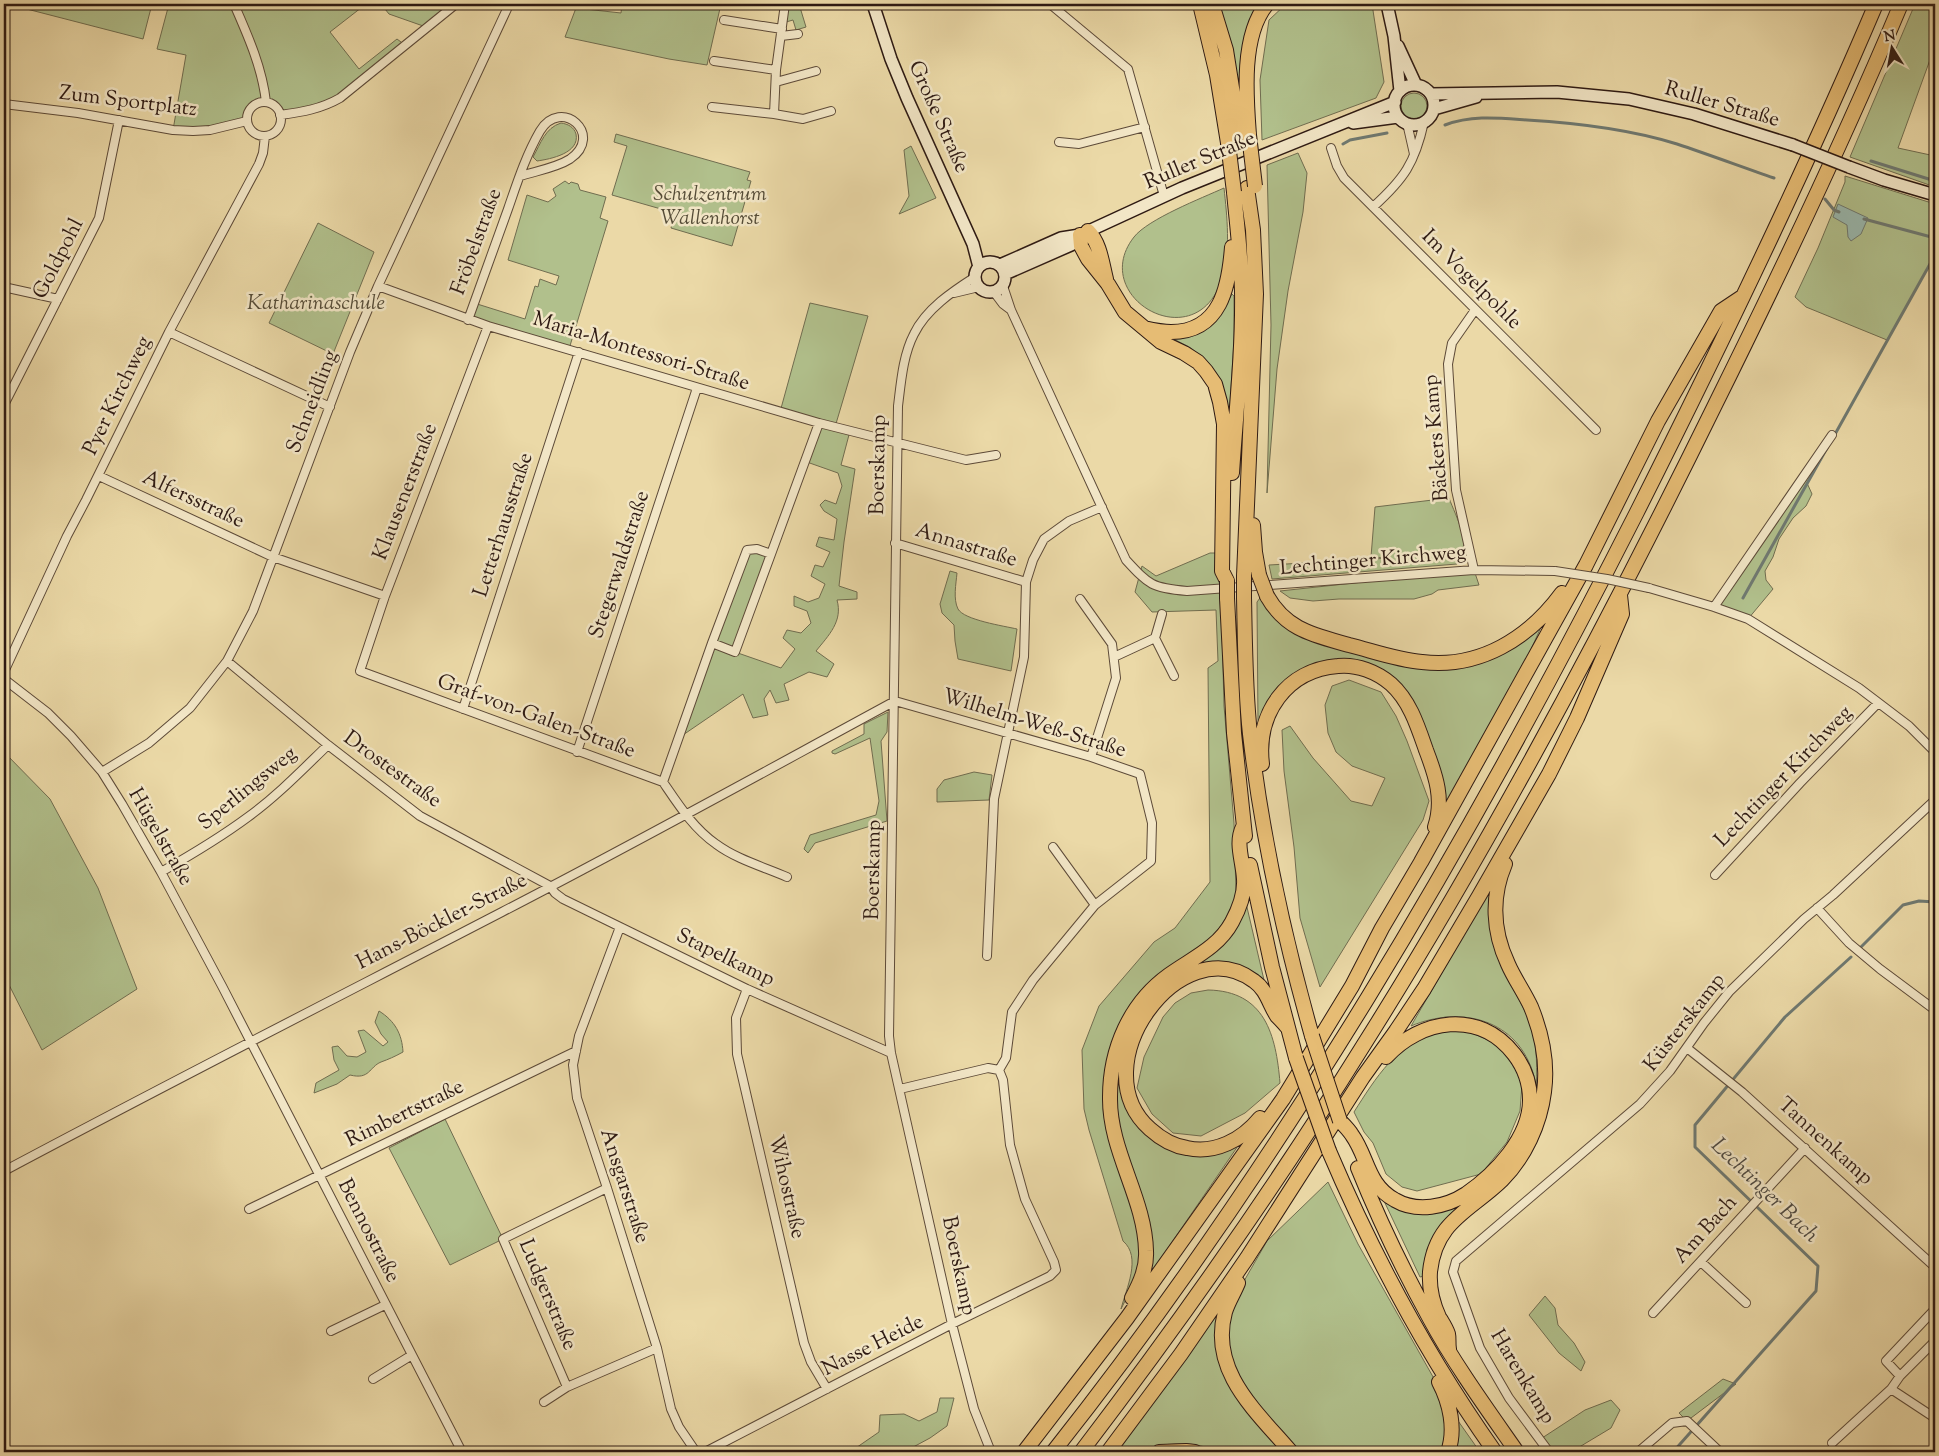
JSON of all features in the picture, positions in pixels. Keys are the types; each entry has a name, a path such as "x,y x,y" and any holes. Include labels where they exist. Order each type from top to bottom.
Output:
{"highway":[{"path":"1143,328 1172,332 1185,330 1198,326 1218,309 1225,293 1231,268 1232,228 1245,189 1239,138 1217,75 1200,4"},
{"path":"1212,4 1226,50 1245,189 1258,221 1254,230 1256,267 1255,326 1248,450 1244,597 1250,733 1264,832 1296,979 1312,1036 1341,1125 1380,1222 1431,1320 1475,1391 1517,1452"},
{"path":"1239,138 1247,100 1249,52 1256,21 1267,4"},
{"path":"1053,1452 1146,1329 1235,1202 1303,1099 1392,956 1494,782 1594,596 1673,440 1743,297 1876,4"},
{"path":"1081,1452 1165,1342 1220,1264 1362,1048 1495,825 1620,594 1692,452 1787,257 1901,4"},
{"path":"1236,214 1241,282 1241,326 1226,578 1234,733 1243,827 1257,900 1296,1058 1329,1151 1362,1227 1390,1284 1436,1364 1495,1452"},
{"path":"1084,233 1081,246 1088,260 1108,284 1125,312 1161,342 1198,362 1214,384 1224,424 1222,571 1226,578"},
{"path":"1024,1452 1127,1318 1283,1099 1352,986 1382,928 1586,565 1658,421 1722,311 1743,297"},
{"path":"1248,450 1253,468 1255,552 1259,575 1267,596 1279,614 1296,627 1312,635 1405,660 1443,663 1480,657 1496,651 1523,634 1543,616 1576,572 1586,565"},
{"path":"1108,1452 1181,1354 1247,1258 1363,1077 1424,989 1509,846 1549,774 1577,718 1622,614 1620,594"},
{"path":"1264,832 1268,818 1261,754 1269,712 1288,686 1300,678 1326,667 1349,666 1368,670 1380,676 1391,684 1410,708 1431,763 1439,792 1440,808 1429,847"},
{"path":"1127,1318 1128,1305 1140,1284 1146,1252 1141,1217 1115,1138 1111,1117 1110,1078 1115,1056 1125,1028 1139,1004 1168,976 1210,948 1231,924 1243,894 1244,879 1239,836 1243,827"},
{"path":"1449,1349 1448,1334 1438,1315 1432,1294 1430,1273 1435,1249 1442,1235 1454,1219 1490,1191 1504,1178 1519,1159 1529,1142 1538,1119 1544,1092 1545,1067 1540,1034 1530,1005 1508,965 1497,928 1496,892 1500,875 1508,859 1509,846"},
{"path":"1283,1099 1273,1104 1251,1129 1227,1144 1198,1150 1185,1148 1173,1144 1158,1135 1144,1123 1128,1094 1125,1080 1126,1062 1133,1036 1152,1006 1180,981 1194,973 1208,969 1223,969 1240,973 1255,982 1267,994 1276,1014 1288,1027"},
{"path":"1341,1125 1353,1136 1370,1175 1380,1189 1395,1201 1429,1208 1446,1204 1482,1183 1500,1166 1516,1142 1526,1121 1530,1100 1528,1080 1519,1061 1507,1046 1494,1035 1480,1028 1463,1024 1446,1024 1421,1031 1396,1045 1376,1069 1363,1077"},
{"path":"1247,1258 1226,1310 1222,1331 1222,1351 1228,1371 1242,1394 1291,1452"},
{"path":"1436,1364 1439,1381 1446,1396 1450,1412 1452,1431 1448,1452"},
{"path":"1159,1452 1195,1452"}],"main road":[{"name":"Große Straße","path":"873,4 891,59 907,98 973,244 980,273"},
{"path":"1387,4 1394,36 1400,91"},
{"path":"1394,36 1416,85"},
{"path":"1416,85 1422,86 1431,94 1434,109 1429,119 1413,125 1403,120 1395,102 1400,91 1405,87 1416,85"},
{"name":"Ruller Straße","path":"1431,94 1557,92 1629,99 1694,114 1793,145 1884,180 1935,194"},
{"name":"Ruller Straße","path":"1434,109 1490,94"},
{"name":"Ruller Straße","path":"1003,270 1061,238 1084,233 1164,196 1395,102"},
{"name":"Ruller Straße","path":"1337,126 1403,120"},
{"path":"1003,270 998,289 986,292 980,273 1003,270"}],"street":[{"path":"234,4 257,58 266,102"},
{"path":"280,115 315,110 340,98 456,4"},
{"name":"Schneidling","path":"102,772 149,743 183,714 228,661 253,611 350,352 378,286 507,9 507,4"},
{"path":"774,114 776,70 784,4"},
{"path":"1050,4 1128,69 1164,196"},
{"path":"724,20 798,34"},
{"path":"714,61 776,70"},
{"path":"776,82 816,71"},
{"path":"266,102 273,105 280,115 279,127 271,135 255,134 251,131 247,121 247,116 253,106 266,102"},
{"name":"Zum Sportplatz","path":"4,104 119,120 173,130 193,131 247,121"},
{"path":"712,107 803,119 831,111"},
{"name":"Fröbelstraße","path":"468,320 520,176 541,130 556,117 565,116 575,121 581,128 584,140 581,150 564,162 520,176"},
{"name":"Goldpohl","path":"4,405 99,218 119,120"},
{"path":"1403,120 1414,154"},
{"path":"1373,207 1392,190 1413,161 1414,154 1421,140 1424,122"},
{"path":"1059,142 1079,144 1145,127"},
{"name":"Pyer Kirchweg","path":"4,672 67,536 99,476 169,332 259,164 263,153 265,136"},
{"name":"Im Vogelpohle","path":"1331,148 1337,166 1344,178 1596,430"},
{"name":"Boerskamp","path":"980,273 930,311 920,323 913,336 904,367 898,406 889,1036 891,1053 952,1324 974,1409 991,1452"},
{"path":"4,285 8,288 58,299"},
{"name":"Maria-Montessori-Straße","path":"378,286 468,320 819,423 966,460 996,455"},
{"name":"Lechtinger Kirchweg","path":"998,289 1011,310 1126,560 1147,582 1165,590 1187,592 1474,570 1555,571 1649,588 1748,619 1859,688 1909,726 1935,752"},
{"name":"Bäckers Kamp","path":"1474,570 1456,490 1448,364 1452,343 1475,310"},
{"name":"Klausenerstraße","path":"360,671 385,596 488,326"},
{"path":"169,332 330,407"},
{"name":"Letterhausstraße","path":"463,709 579,352"},
{"name":"Stegerwaldstraße","path":"577,752 697,388"},
{"path":"712,643 735,652 819,423"},
{"path":"1714,607 1832,435"},
{"name":"Alfersstraße","path":"99,476 273,556 385,596"},
{"path":"987,956 994,799 1006,733 1024,657 1026,582 1033,560 1044,539 1069,521 1102,507"},
{"name":"Annastraße","path":"895,543 1026,582"},
{"path":"771,554 757,549 747,550 663,782 685,815 714,844 787,877"},
{"path":"1080,599 1112,644 1116,678 1091,757"},
{"path":"1162,614 1155,638 1174,676"},
{"path":"1114,657 1155,638"},
{"name":"Drostestraße","path":"228,661 328,745 420,816 550,886"},
{"name":"Graf-von-Galen-Straße","path":"360,671 663,782"},
{"name":"Hügelstraße","path":"4,678 48,713 102,772 161,872 250,1041"},
{"name":"Wilhelm-Weß-Straße","path":"895,701 1091,757 1140,774 1152,824 1151,860 1095,905 1033,980 1012,1012 1006,1058 999,1070"},
{"name":"Hans-Böckler-Straße","path":"4,1171 685,815 895,701"},
{"name":"Lechtinger Kirchweg","path":"1715,875 1800,783 1878,703"},
{"name":"Sperlingsweg","path":"161,872 205,847 248,817 276,794 328,745"},
{"name":"Küsterskamp","path":"1456,1261 1640,1104 1670,1071 1729,992 1935,800"},
{"path":"1053,847 1095,905"},
{"name":"Stapelkamp","path":"550,886 563,899 620,927 747,989 891,1053"},
{"path":"1817,908 1849,943 1880,970 1935,1010"},
{"name":"Ansgarstraße","path":"620,927 579,1036 573,1065 577,1098 656,1348 671,1409 679,1427 696,1452"},
{"name":"Wihostraße","path":"747,989 736,1018 737,1054 804,1343 811,1362 827,1389"},
{"name":"Bennostraße","path":"250,1041 462,1452"},
{"name":"Tannenkamp","path":"1687,1048 1742,1092 1935,1267"},
{"name":"Rimbertstraße","path":"249,1209 576,1051"},
{"path":"900,1089 988,1068 999,1070"},
{"name":"Nasse Heide","path":"706,1452 952,1324 1050,1276 1056,1270 1024,1199 1010,1145 1003,1080 999,1070"},
{"name":"Am Bach","path":"1653,1314 1805,1148"},
{"name":"Ludgerstraße","path":"567,1387 503,1239 607,1188"},
{"name":"Harenkamp","path":"1456,1261 1453,1272 1480,1348 1509,1398 1549,1452"},
{"path":"1701,1262 1746,1303"},
{"name":"Bennostraße","path":"331,1332 385,1304"},
{"path":"1900,1376 1886,1361 1935,1309"},
{"path":"1832,1443 1891,1389 1900,1376 1935,1340"},
{"path":"544,1402 567,1387 656,1348"},
{"path":"373,1379 412,1355"},
{"path":"1891,1389 1935,1418"},
{"path":"1638,1452 1672,1423 1687,1421 1720,1452"}],"green space":[{"path":"20,4 152,4 143,39 19,7"},
{"path":"169,4 366,4 330,32 359,69 397,39 405,45 328,105 279,112 273,105 262,102 251,109 247,121 210,130 173,130 186,55 157,49"},
{"path":"381,4 456,4 426,27 389,14"},
{"path":"622,4 721,4 707,65 565,37 576,8 621,13"},
{"path":"789,4 799,4 806,27 796,30 793,20 786,22"},
{"path":"1218,4 1263,4 1242,119"},
{"path":"1286,4 1372,4 1384,82 1376,98 1262,140 1260,80 1269,20"},
{"path":"1915,4 1935,4 1935,46 1898,148 1935,156 1935,187 1850,157"},
{"path":"1414,93 1423,97 1427,106 1423,115 1414,119 1405,115 1401,106 1405,97"},
{"path":"561,123 574,129 576,141 574,146 563,154 537,161 533,157 547,132"},
{"name":"Schulzentrum Wallenhorst","path":"616,134 750,172 747,180 751,181 732,246 671,228 675,213 612,195 627,146 614,142"},
{"path":"911,146 936,198 899,214 909,196 904,150"},
{"path":"1298,153 1307,173 1303,212 1288,291 1277,369 1267,493 1271,325 1267,165"},
{"path":"1845,176 1935,204 1935,255 1887,340 1806,307 1795,297 1818,248 1845,182"},
{"path":"565,181 569,184 571,182 578,184 580,190 606,197 600,218 608,221 569,349 468,320 474,303 525,319 535,286 538,287 540,279 556,285 559,276 508,260 527,195 548,202 556,196 553,189"},
{"path":"1224,188 1228,234 1227,257 1222,279 1209,303 1191,315 1170,317 1151,311 1134,298 1124,280 1123,259 1134,237 1141,230 1163,216"},
{"name":"Katharinaschule","path":"318,223 374,252 333,354 269,323"},
{"path":"1232,294 1234,296 1234,340 1228,434 1212,367 1191,348 1168,336 1221,313"},
{"path":"810,303 868,316 835,427 850,431 841,465 855,469 839,586 857,592 857,599 837,600 838,615 834,627 816,651 834,664 827,677 809,672 784,684 789,700 776,703 770,690 764,699 768,715 753,718 743,694 680,737 747,550 771,554 735,652 781,668 795,649 783,638 787,630 801,633 811,623 807,611 794,606 794,596 808,602 819,598 825,584 811,576 815,565 823,567 830,552 816,546 819,537 834,540 837,519 824,511 820,505 825,500 836,504 842,486 838,473 804,461 818,423 780,412"},
{"path":"1829,445 1807,483 1812,494 1806,506 1793,518 1779,539 1773,557 1765,571 1766,580 1773,589 1748,619 1714,607"},
{"path":"1449,498 1462,531 1462,557 1457,564 1272,579 1269,565 1390,558 1371,557 1375,507"},
{"path":"1210,553 1220,553 1224,706 1234,823 1236,894 1228,914 1221,925 1106,1076 1136,1216 1142,1254 1134,1283 1121,1309 1131,1274 1131,1256 1129,1248 1123,1241 1084,1109 1082,1050 1099,1006 1154,942 1175,928 1210,882 1208,668 1218,661 1216,610 1152,612 1135,592 1142,566 1156,576"},
{"path":"1474,570 1479,585 1438,590 1432,594 1414,599 1313,601 1290,598 1280,591"},
{"path":"950,571 957,573 956,601 958,609 962,613 985,622 1017,629 1011,671 958,659 954,625 942,613 940,604"},
{"path":"1260,598 1279,622 1318,642 1460,666 1542,625 1527,658 1445,807 1419,716 1371,666 1337,659 1307,667 1283,683 1267,704 1258,723 1257,602"},
{"path":"1349,680 1381,692 1396,716 1429,801 1423,820 1320,987 1300,918 1294,847 1284,771 1282,730 1290,726 1313,758 1351,801 1372,806 1385,778 1352,766 1336,752 1328,733 1325,705 1332,686"},
{"path":"888,712 887,732 881,741 887,821 815,843 808,853 804,849 810,835 876,815 879,801 870,738 835,754 832,751 864,734 864,724"},
{"path":"4,752 50,799 98,888 137,989 42,1050 4,975"},
{"path":"974,772 992,775 989,800 937,802 937,789 944,780"},
{"path":"1492,886 1490,918 1495,948 1533,1032 1537,1077 1536,1095 1535,1078 1526,1057 1515,1041 1501,1030 1485,1022 1468,1018 1449,1017 1411,1026"},
{"path":"1246,903 1264,980 1261,981 1237,967 1221,963 1195,966"},
{"path":"1208,990 1227,992 1243,998 1255,1007 1264,1019 1275,1048 1280,1083 1245,1113 1201,1136 1173,1133 1152,1114 1137,1088 1144,1057 1163,1017 1175,1003 1191,993"},
{"path":"379,1011 397,1028 403,1052 377,1064 362,1076 350,1075 337,1084 314,1093 316,1083 339,1070 334,1060 332,1047 338,1046 347,1056 357,1057 366,1052 358,1031 364,1030 383,1046 388,1042 381,1034 375,1022"},
{"path":"1465,1030 1495,1043 1512,1061 1522,1084 1520,1111 1507,1142 1481,1174 1417,1191 1402,1187 1386,1174 1373,1143 1364,1132 1354,1112 1370,1087 1389,1063 1411,1044 1439,1032"},
{"path":"1120,1063 1120,1081 1126,1103 1166,1145 1240,1143 1148,1277 1118,1127 1116,1093"},
{"path":"445,1119 503,1239 450,1265 389,1148"},
{"path":"1328,1182 1358,1244 1441,1391 1448,1421 1443,1452 1300,1452 1281,1432 1237,1377 1227,1353 1226,1326 1236,1295 1267,1241"},
{"path":"1471,1197 1440,1226 1427,1249 1424,1276 1420,1277 1385,1203 1388,1202 1395,1206"},
{"path":"1545,1296 1555,1308 1558,1325 1574,1343 1585,1362 1581,1371 1559,1353 1529,1315"},
{"path":"1218,1313 1217,1339 1284,1452 1230,1453 1195,1445 1177,1444 1117,1452"},
{"path":"1723,1379 1736,1384 1687,1421 1679,1413"},
{"path":"940,1398 954,1398 947,1426 930,1438 904,1452 850,1452 879,1432 880,1415 904,1414 919,1421 937,1412"},
{"path":"1611,1400 1620,1410 1611,1428 1571,1452 1549,1452 1539,1440 1585,1410"},
{"path":"1456,1418 1480,1452 1451,1452"}],"water":[{"path":"1838,204 1868,218 1861,234 1851,241 1848,237 1847,225 1833,217"}],"waterway":[{"path":"1445,125 1475,118 1495,118 1603,128 1640,134 1677,144 1774,178"},
{"path":"1343,144 1350,140 1387,133"},
{"path":"1871,161 1935,181"},
{"path":"1825,199 1834,210 1839,212"},
{"path":"1864,219 1935,238"},
{"path":"1834,436 1935,255"},
{"path":"1743,598 1827,448"},
{"name":"Lechtinger Bach","path":"1861,947 1903,905 1919,901 1935,902"},
{"name":"Lechtinger Bach","path":"1673,1452 1816,1291 1818,1266 1695,1147 1695,1125 1785,1017 1851,957"}]}
